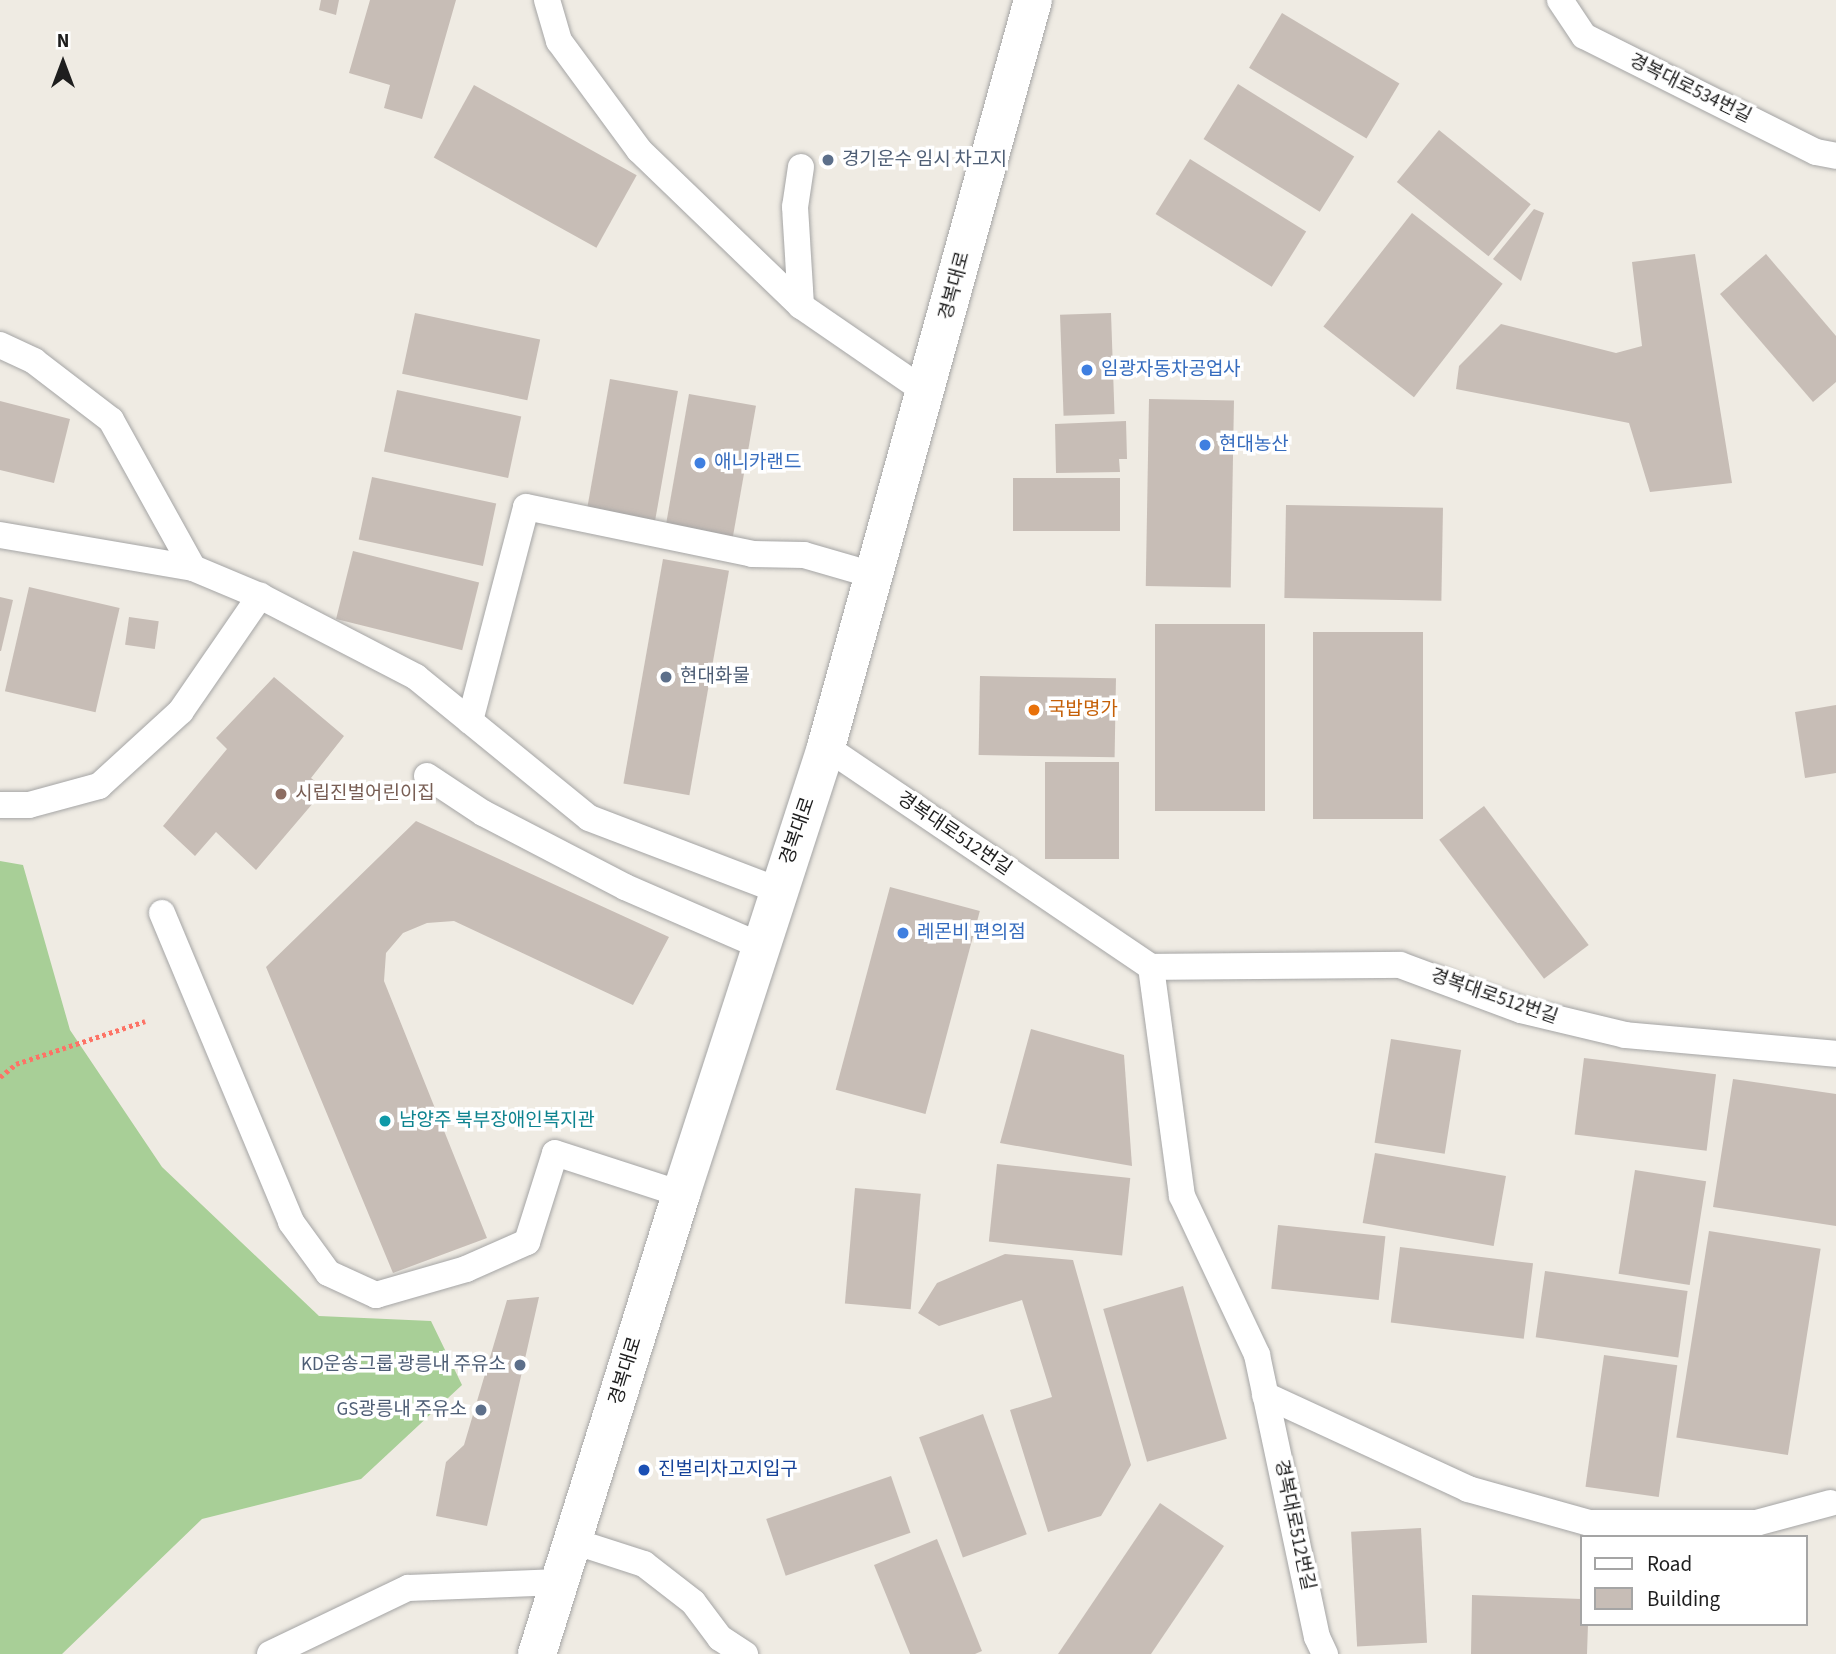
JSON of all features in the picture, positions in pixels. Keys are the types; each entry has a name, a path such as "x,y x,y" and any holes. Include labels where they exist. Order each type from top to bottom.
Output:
{"street":[{"name":"경복대로","path":"537,1654 681,1194 826,747 1033,0"}],"lane":[{"path":"547,0 559,41 639,150 801,306 926,392"},
{"name":"경복대로534번길","path":"1560,0 1584,36 1816,152 1836,156"},
{"path":"801,167 795,207 801,306"},
{"path":"0,345 34,361 111,420 193,568"},
{"path":"470,721 526,507 752,554 804,555 873,575"},
{"path":"0,536 193,568 260,596 416,677 589,818 778,890"},
{"path":"0,805 29,805 99,786 181,711 260,596"},
{"name":"경복대로512번길","path":"826,747 1151,967 1400,965 1521,1010 1625,1035 1836,1054"},
{"path":"427,776 483,813 625,887 761,946"},
{"path":"162,913 291,1222 328,1273 376,1294 466,1269 527,1242 555,1153 681,1194"},
{"name":"경복대로512번길","path":"1151,967 1182,1196 1257,1355 1317,1637 1325,1654"},
{"path":"1265,1395 1468,1489 1590,1523 1756,1523 1830,1503"},
{"path":"573,1541 644,1564 693,1602 720,1638 745,1654"},
{"path":"270,1654 408,1588 561,1582"}],"path":[{"path":"0,1077 16,1064 145,1021"}],"green space":[{"path":"0,861 23,865 70,1030 162,1167 319,1316 431,1321 462,1385 361,1479 202,1519 62,1654 0,1654"}],"building":[{"path":"321,0 339,0 336,15 319,10"},
{"path":"370,0 456,0 422,119 384,108 390,85 349,73"},
{"path":"1282,13 1399,84 1366,138 1249,68"},
{"path":"1238,84 1354,157 1320,212 1204,139"},
{"path":"474,85 637,175 596,248 434,158"},
{"path":"1439,130 1531,204 1489,256 1397,182"},
{"path":"1190,159 1306,232 1272,287 1156,214"},
{"path":"1534,209 1544,213 1521,281 1493,259"},
{"path":"1412,213 1503,284 1414,397 1323,326"},
{"path":"1695,254 1732,483 1650,492 1629,423 1456,389 1459,366 1501,324 1616,353 1642,346 1632,262"},
{"path":"1766,254 1836,336 1836,382 1813,402 1720,294"},
{"path":"415,313 540,340 527,400 402,374"},
{"path":"1111,313 1115,414 1064,416 1060,315"},
{"path":"610,379 678,391 655,522 587,510"},
{"path":"397,390 521,416 508,478 384,452"},
{"path":"689,394 756,406 733,537 666,525"},
{"path":"1149,399 1234,400 1231,587 1146,586"},
{"path":"0,401 70,419 54,483 0,470"},
{"path":"1126,421 1127,459 1119,459 1120,472 1056,473 1055,424"},
{"path":"372,477 496,503 483,566 359,540"},
{"path":"1013,478 1120,478 1120,531 1013,531"},
{"path":"1286,505 1443,508 1441,601 1284,598"},
{"path":"353,551 479,582 462,650 336,619"},
{"path":"663,559 729,571 689,795 623,784"},
{"path":"29,587 120,608 96,712 5,691"},
{"path":"0,597 13,600 1,651 0,651"},
{"path":"129,617 159,621 155,649 125,645"},
{"path":"1155,624 1265,624 1265,811 1155,811"},
{"path":"1313,632 1423,632 1423,819 1313,819"},
{"path":"980,676 1116,678 1115,757 979,755"},
{"name":"시립진벌어린이집","path":"274,677 344,736 311,778 325,789 256,870 216,832 195,856 163,826 227,749 216,738"},
{"path":"1836,705 1836,773 1805,778 1795,712"},
{"path":"1045,762 1119,762 1119,859 1045,859"},
{"path":"1484,806 1589,945 1544,979 1439,840"},
{"name":"남양주 북부장애인복지관","path":"416,821 669,937 633,1005 454,921 427,923 403,933 386,953 384,981 487,1238 393,1273 266,967"},
{"path":"890,887 980,911 925,1114 836,1090"},
{"path":"1031,1029 1124,1055 1132,1166 1000,1143"},
{"path":"1391,1039 1461,1050 1445,1154 1375,1143"},
{"path":"1584,1058 1716,1074 1707,1151 1575,1134"},
{"path":"1733,1079 1836,1094 1836,1226 1713,1207"},
{"path":"1375,1153 1506,1176 1494,1246 1363,1223"},
{"path":"997,1164 1130,1178 1122,1256 989,1242"},
{"path":"1635,1170 1706,1181 1690,1285 1619,1274"},
{"path":"855,1188 921,1194 911,1309 845,1304"},
{"path":"1278,1225 1385,1236 1379,1300 1271,1289"},
{"path":"1709,1231 1821,1249 1788,1455 1676,1437"},
{"path":"1400,1247 1533,1263 1524,1339 1391,1322"},
{"path":"1005,1254 1073,1260 1131,1465 1101,1516 1048,1532 1010,1410 1052,1397 1022,1300 939,1326 918,1313 937,1283"},
{"path":"1545,1271 1688,1291 1678,1357 1536,1337"},
{"path":"1183,1286 1227,1439 1147,1462 1103,1309"},
{"path":"539,1297 487,1526 436,1516 446,1462 464,1445 507,1300"},
{"path":"1604,1355 1677,1365 1659,1497 1585,1487"},
{"path":"983,1414 1027,1534 963,1558 919,1437"},
{"path":"891,1476 911,1533 786,1576 766,1519"},
{"path":"1160,1503 1224,1546 1151,1654 1058,1654"},
{"path":"1421,1528 1427,1643 1357,1647 1351,1532"},
{"path":"937,1539 982,1651 975,1654 910,1654 874,1565"},
{"path":"1472,1595 1580,1599 1580,1626 1588,1626 1587,1654 1471,1654"}],"place":[{"name":"경기운수 임시 차고지","path":"828,160"},
{"name":"임광자동차공업사","path":"1087,370"},
{"name":"현대농산","path":"1205,445"},
{"name":"애니카랜드","path":"700,463"},
{"name":"현대화물","path":"666,677"},
{"name":"국밥명가","path":"1034,710"},
{"name":"시립진벌어린이집","path":"281,794"},
{"name":"레몬비 편의점","path":"903,933"},
{"name":"남양주 북부장애인복지관","path":"385,1121"},
{"name":"KD운송그룹 광릉내 주유소","path":"520,1365"},
{"name":"GS광릉내 주유소","path":"481,1410"},
{"name":"진벌리차고지입구","path":"644,1470"}]}
